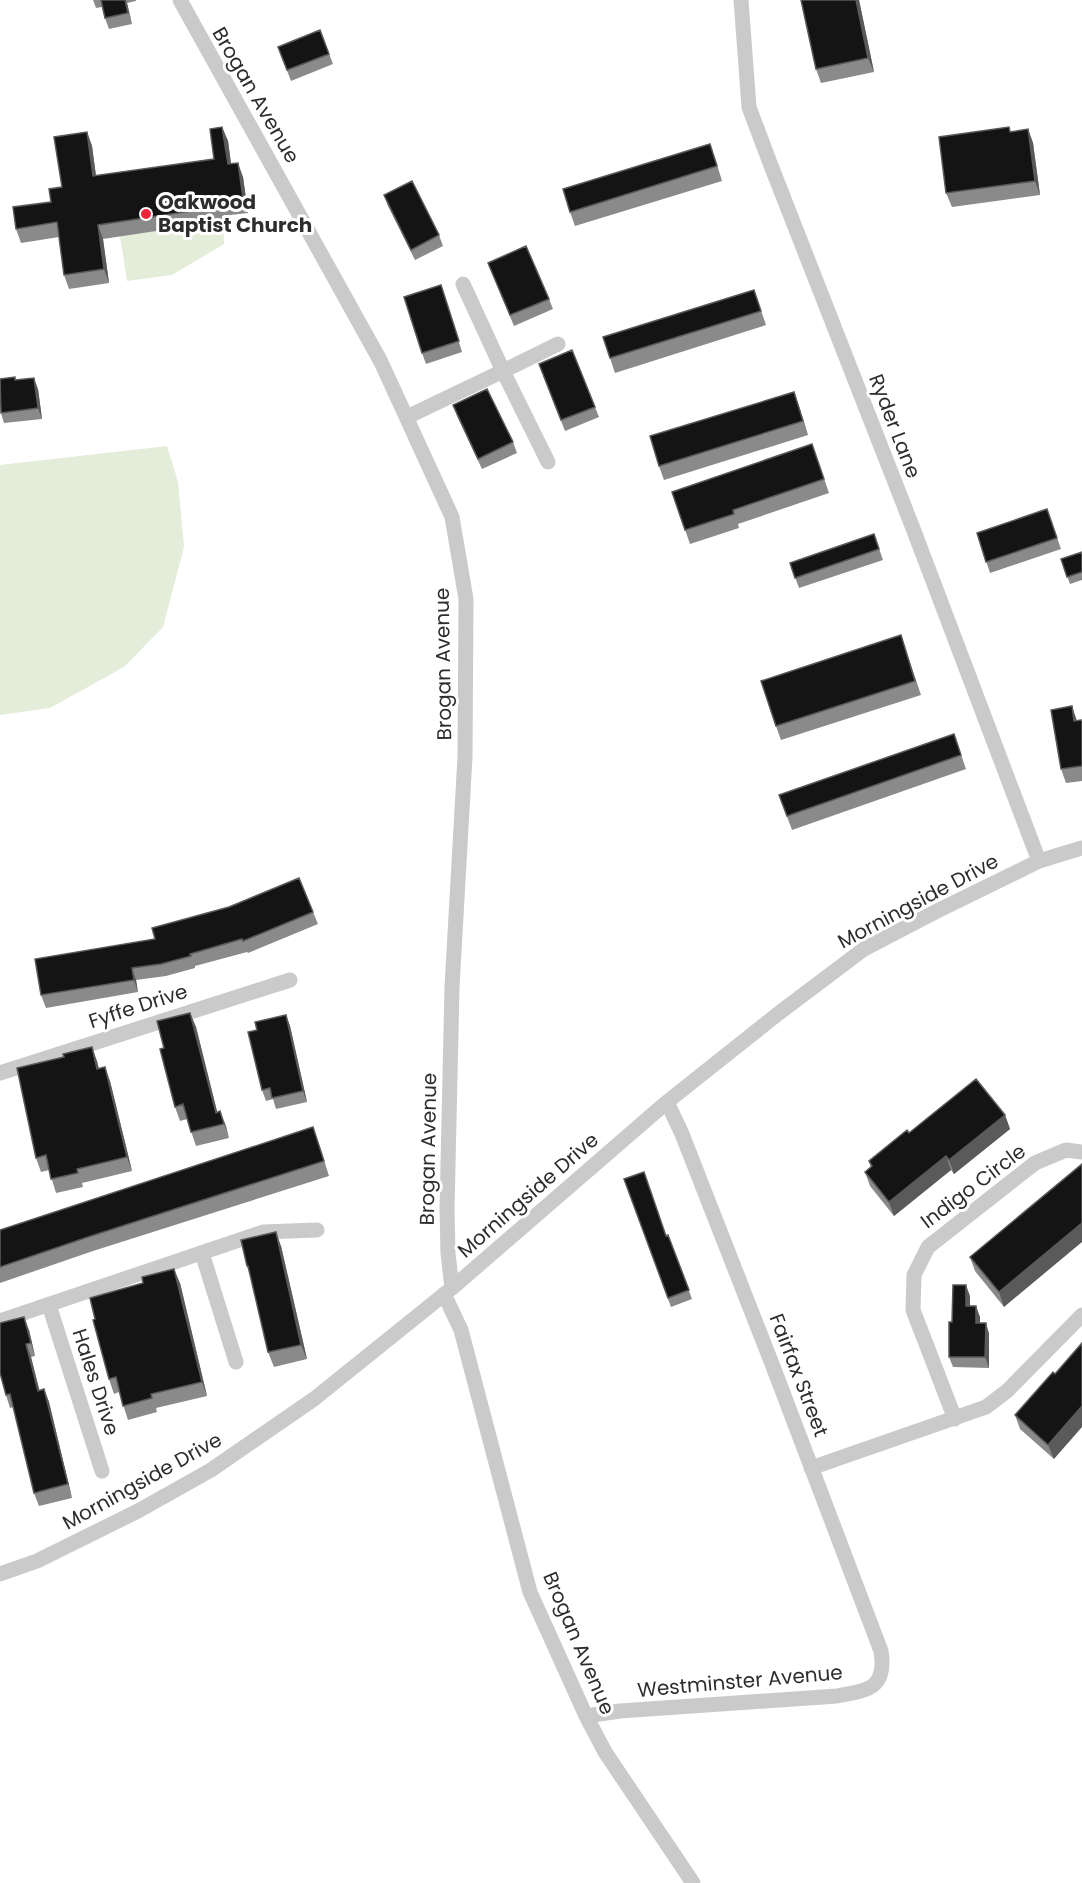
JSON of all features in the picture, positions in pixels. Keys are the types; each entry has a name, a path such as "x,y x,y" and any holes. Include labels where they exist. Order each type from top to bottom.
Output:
{"street":[{"name":"Brogan Avenue","path":"180,0 208,55 312,235 381,362 452,517 466,599 465,757 453,987 447,1209 448,1291 461,1330 530,1592 586,1716 605,1752 693,1883"},
{"name":"Ryder Lane","path":"741,0 749,107 1039,861"},
{"path":"463,284 548,462"},
{"path":"407,417 558,344"},
{"name":"Morningside Drive","path":"0,1574 38,1561 138,1512 211,1470 314,1400 448,1291 667,1102 864,949 1039,861 1082,848"},
{"name":"Fyffe Drive","path":"0,1073 290,980"},
{"name":"Fairfax Street","path":"667,1102 690,1155 812,1468 881,1651 884,1667"},
{"name":"Indigo Circle","path":"956,1419 913,1310 914,1275 928,1247 1035,1163 1066,1150 1082,1152"},
{"path":"0,1321 263,1232 316,1230"},
{"path":"202,1253 236,1362"},
{"name":"Hales Drive","path":"49,1305 102,1471"},
{"path":"812,1468 986,1407 1007,1391 1082,1315"},
{"name":"Westminster Avenue","path":"586,1716 620,1711 837,1696 868,1690 880,1677 884,1667"}],"green space":[{"path":"223,221 224,244 172,275 127,281 120,236"},
{"path":"167,446 178,482 184,547 163,627 124,667 50,708 0,715 0,465"}],"building":[{"path":"101,0 125,0 128,13 105,18"},
{"path":"801,0 856,0 868,58 816,69"},
{"path":"320,30 329,54 287,70 278,47"},
{"name":"Oakwood Baptist Church","path":"222,127 228,164 238,163 243,198 217,202 218,207 98,225 104,269 64,275 57,222 16,229 13,207 51,202 49,189 62,187 54,137 87,132 93,176 214,159 210,129"},
{"path":"1009,127 1010,132 1028,129 1035,181 946,193 939,137"},
{"path":"710,144 717,166 570,212 563,189"},
{"path":"412,181 439,235 411,250 384,195"},
{"path":"526,246 549,299 510,315 488,263"},
{"path":"441,285 459,341 422,353 404,297"},
{"path":"754,290 761,311 610,358 603,337"},
{"path":"572,350 595,407 561,420 539,364"},
{"path":"15,377 15,380 34,378 38,408 1,413 0,379"},
{"path":"487,389 513,442 478,459 453,405"},
{"path":"794,392 803,421 659,466 650,436"},
{"path":"812,444 824,479 733,510 734,514 685,530 672,492"},
{"path":"1047,509 1057,538 986,562 977,533"},
{"path":"874,534 879,549 795,578 790,563"},
{"path":"1082,552 1082,572 1067,577 1061,559"},
{"path":"901,635 915,681 776,726 761,681"},
{"path":"1072,706 1074,721 1082,720 1082,766 1061,769 1051,710"},
{"path":"954,734 961,755 787,816 779,795"},
{"path":"299,878 313,912 243,941 242,939 161,964 132,968 134,980 41,995 35,959 155,939 152,928 229,907"},
{"path":"190,1013 216,1113 220,1111 224,1124 191,1132 183,1104 175,1107 160,1049 164,1048 157,1021"},
{"path":"286,1015 303,1091 272,1098 270,1088 262,1090 248,1032 257,1030 255,1022"},
{"path":"92,1047 97,1069 105,1067 127,1157 77,1169 78,1173 51,1179 46,1155 36,1158 17,1068 64,1057 63,1054"},
{"path":"976,1079 1005,1115 949,1160 946,1156 889,1202 865,1172 872,1166 869,1161 907,1130 909,1133"},
{"path":"313,1127 324,1161 0,1267 0,1230"},
{"path":"1082,1164 1082,1223 999,1292 970,1257"},
{"path":"644,1172 666,1236 668,1235 689,1290 668,1298 624,1179"},
{"path":"276,1232 301,1345 268,1352 241,1240"},
{"path":"174,1269 202,1382 151,1394 152,1398 123,1406 116,1377 109,1379 93,1320 95,1319 90,1298 143,1283 142,1277"},
{"path":"953,1285 966,1285 966,1306 976,1306 976,1323 986,1323 985,1357 949,1357 949,1322 952,1322"},
{"path":"24,1317 31,1343 26,1344 38,1391 44,1389 68,1484 34,1493 10,1394 6,1395 0,1373 0,1323"},
{"path":"1082,1343 1082,1406 1048,1445 1015,1415"}],"place":[{"name":"Oakwood Baptist Church","path":"146,214"}]}
